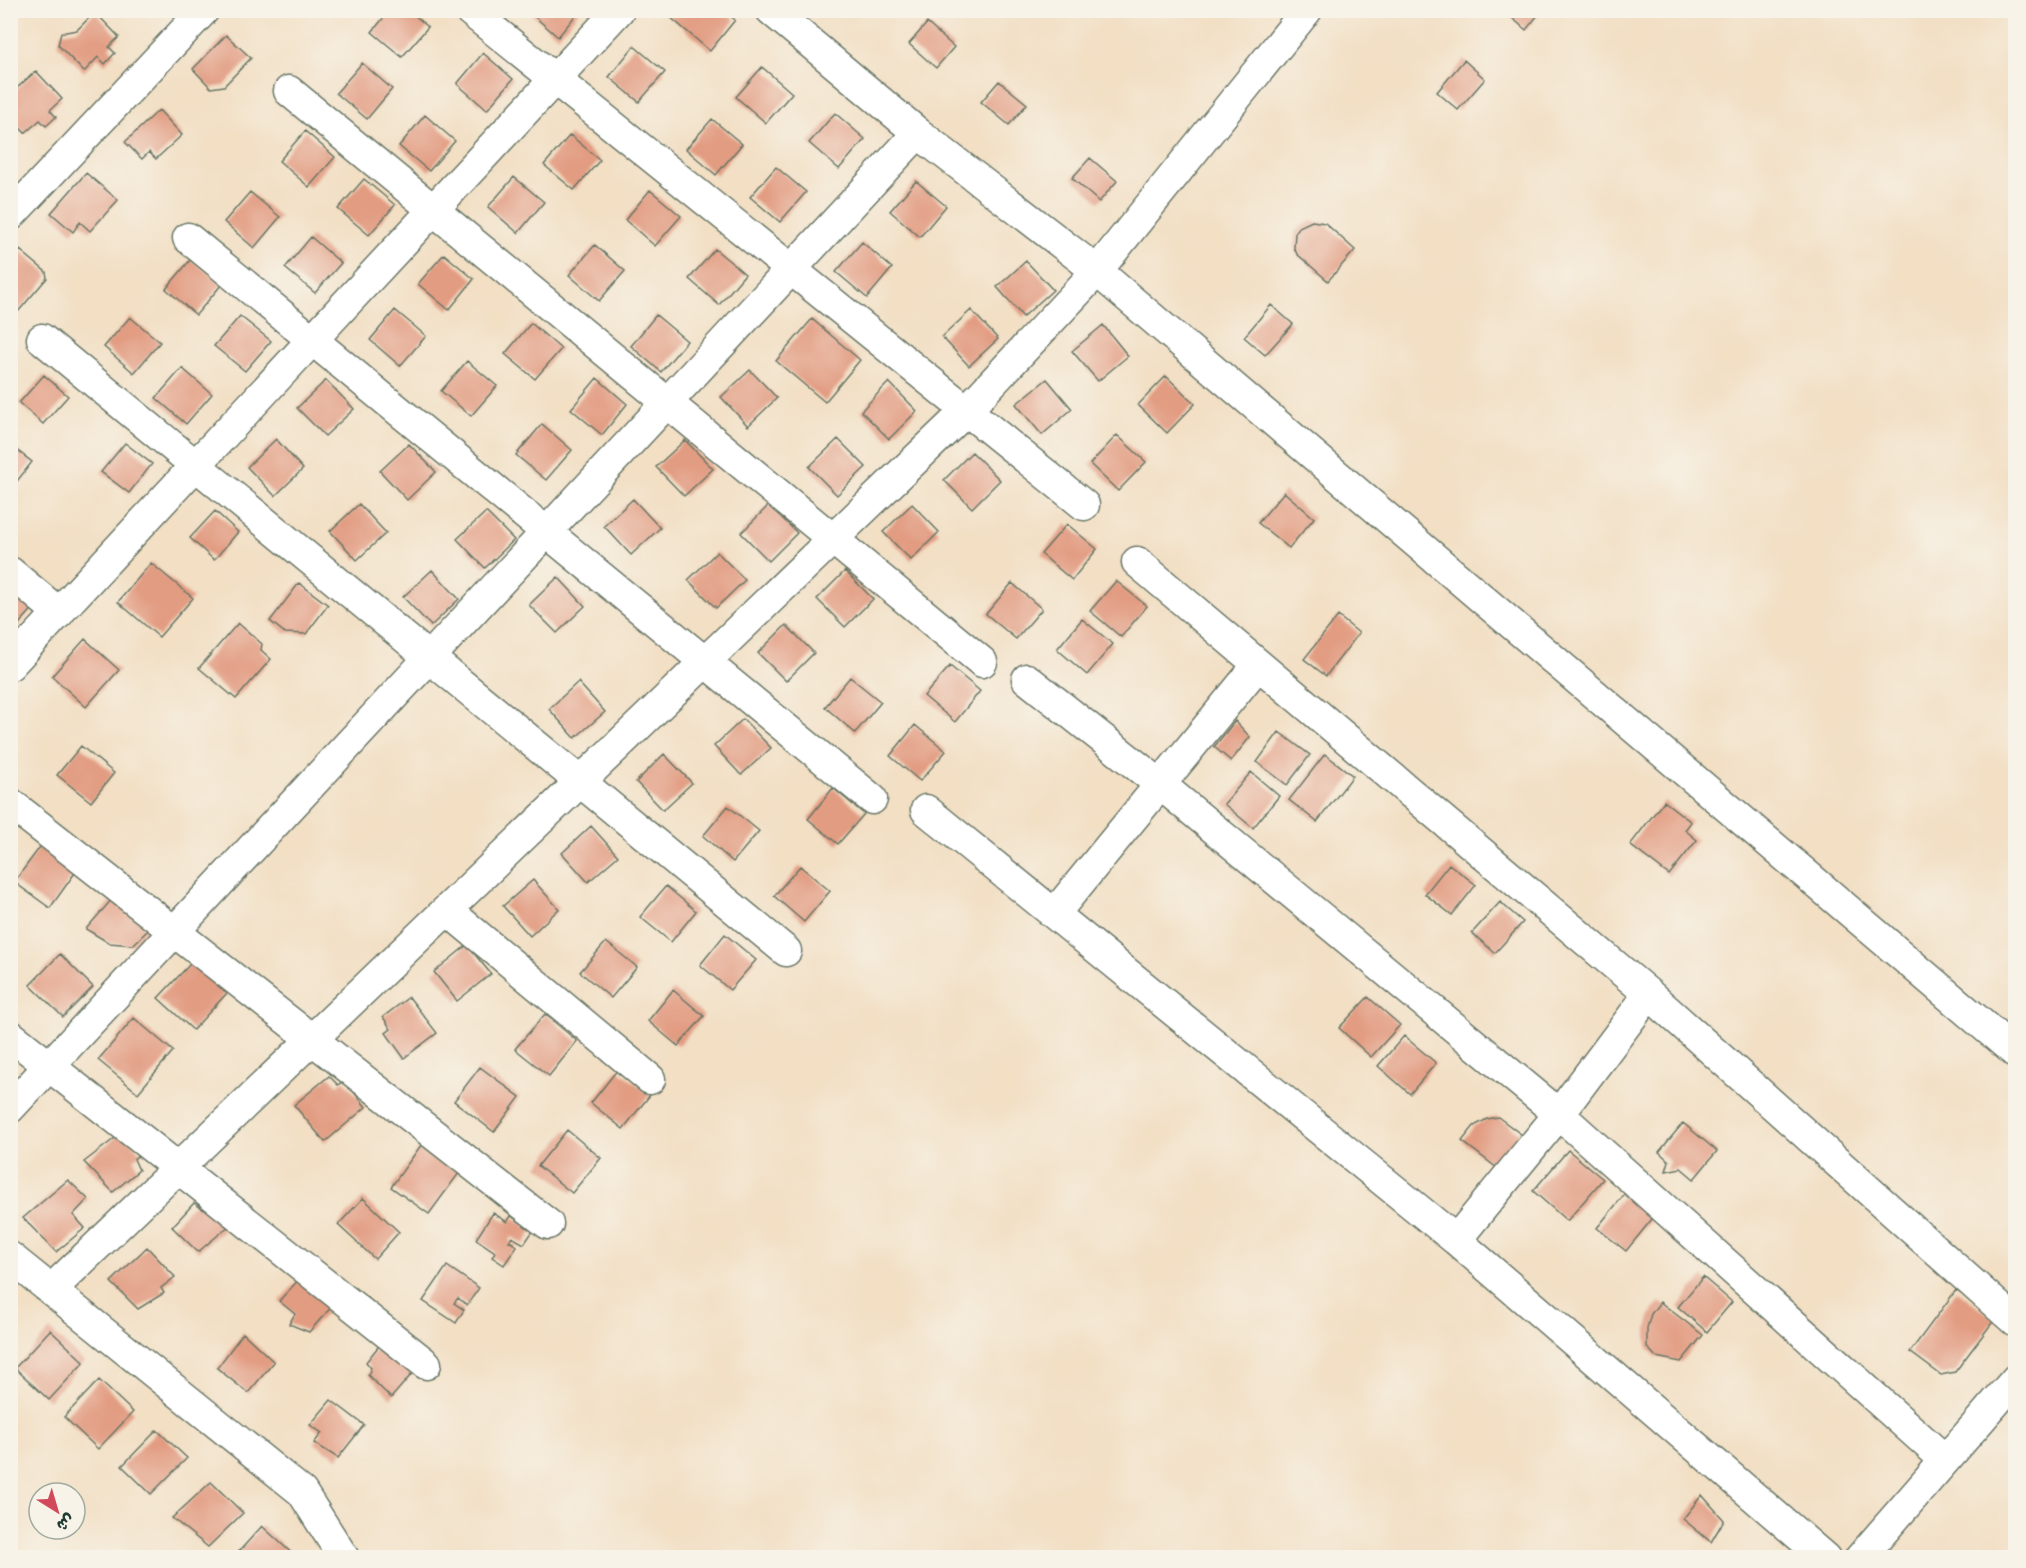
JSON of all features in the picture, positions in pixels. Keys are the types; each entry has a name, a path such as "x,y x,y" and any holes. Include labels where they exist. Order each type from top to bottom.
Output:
{"street":[{"path":"10,216 204,10"},
{"path":"469,10 1084,505"},
{"path":"10,665 619,10"},
{"path":"771,10 918,132 1098,271 2016,1053"},
{"path":"51,1290 966,411 1098,271 1307,10"},
{"path":"289,92 982,662"},
{"path":"10,1108 918,132"},
{"path":"188,238 872,799"},
{"path":"42,339 786,951"},
{"path":"1137,562 1649,994 2016,1322"},
{"path":"10,572 59,613"},
{"path":"1055,913 1258,665"},
{"path":"1027,679 1161,785 1559,1114 1945,1460"},
{"path":"10,803 548,1224"},
{"path":"926,810 1456,1240 1825,1557"},
{"path":"447,910 650,1079"},
{"path":"1456,1240 1559,1114 1649,994"},
{"path":"10,1035 426,1364"},
{"path":"10,1257 302,1492 344,1557"},
{"path":"1860,1557 2016,1380"}],"building":[{"path":"390,10 409,10 428,27 402,57 372,32"},
{"path":"527,10 580,10 558,37"},
{"path":"673,10 724,10 735,20 710,51 669,16"},
{"path":"1503,10 1542,10 1526,30"},
{"path":"95,12 119,37 109,47 115,53 105,64 98,57 84,72 58,45 61,33 77,30"},
{"path":"927,23 954,47 936,68 909,44"},
{"path":"226,35 251,58 224,86 211,88 193,69"},
{"path":"634,46 665,72 639,102 609,77"},
{"path":"483,53 513,79 487,110 457,84"},
{"path":"1464,60 1485,79 1458,110 1437,92"},
{"path":"362,63 392,89 367,119 336,93"},
{"path":"762,67 792,93 766,123 736,97"},
{"path":"36,71 62,99 50,110 56,117 46,126 40,120 25,133 10,118 10,94"},
{"path":"999,81 1027,104 1009,125 981,102"},
{"path":"159,110 182,135 156,159 149,152 142,159 125,142"},
{"path":"835,113 865,139 839,169 809,143"},
{"path":"425,115 455,141 429,171 399,146"},
{"path":"712,119 742,144 716,175 686,149"},
{"path":"305,131 335,157 309,187 279,161"},
{"path":"570,135 600,160 574,190 544,165"},
{"path":"1090,158 1117,181 1099,202 1072,178"},
{"path":"776,167 806,192 780,222 750,197"},
{"path":"86,173 118,200 90,231 80,222 73,232 51,213"},
{"path":"514,177 544,202 518,233 488,207"},
{"path":"364,179 395,205 369,235 338,209"},
{"path":"916,181 946,206 920,237 890,211"},
{"path":"650,190 681,216 655,246 625,220"},
{"path":"250,192 280,217 254,248 224,222"},
{"path":"1312,221 1325,223 1355,250 1328,281 1297,254 1294,248 1295,233 1299,227"},
{"path":"311,237 341,263 315,293 285,268"},
{"path":"862,242 892,268 867,298 836,272"},
{"path":"595,245 625,271 599,301 569,275"},
{"path":"715,249 745,274 719,305 689,279"},
{"path":"20,250 46,272 47,278 17,313 10,308 10,261"},
{"path":"444,254 474,279 449,310 418,284"},
{"path":"191,259 222,284 196,315 166,289"},
{"path":"1026,261 1053,290 1023,317 997,287"},
{"path":"1271,305 1293,324 1265,355 1244,337"},
{"path":"395,310 426,336 400,366 370,340"},
{"path":"971,310 998,339 969,366 942,337"},
{"path":"656,315 687,341 661,372 631,346"},
{"path":"240,316 271,341 245,371 214,346"},
{"path":"130,317 160,342 134,373 104,347"},
{"path":"812,319 860,360 825,402 776,361"},
{"path":"531,323 561,349 535,379 505,354"},
{"path":"1103,325 1128,356 1098,381 1072,351"},
{"path":"467,361 497,386 471,416 441,391"},
{"path":"182,368 212,394 186,424 156,398"},
{"path":"750,370 777,398 748,426 721,397"},
{"path":"44,375 68,396 43,424 19,403"},
{"path":"1166,376 1195,404 1167,433 1138,405"},
{"path":"597,378 627,404 602,435 571,409"},
{"path":"1047,379 1072,409 1042,435 1016,404"},
{"path":"326,380 354,409 325,436 297,408"},
{"path":"889,382 917,411 889,439 861,411"},
{"path":"542,424 572,450 546,480 516,455"},
{"path":"1117,435 1146,462 1118,491 1090,464"},
{"path":"276,439 303,469 275,496 247,467"},
{"path":"838,439 866,467 837,495 809,467"},
{"path":"685,440 713,469 684,496 656,467"},
{"path":"125,443 152,464 129,493 101,472"},
{"path":"409,444 436,472 407,500 380,471"},
{"path":"10,445 32,462 10,490"},
{"path":"972,452 1000,480 972,508 944,480"},
{"path":"1284,492 1314,518 1289,548 1258,523"},
{"path":"633,499 660,528 631,555 604,526"},
{"path":"359,504 386,533 357,560 330,531"},
{"path":"912,504 939,532 911,560 883,532"},
{"path":"769,505 797,533 769,561 741,533"},
{"path":"215,511 238,532 214,560 190,538"},
{"path":"486,512 514,540 485,568 457,539"},
{"path":"1067,524 1097,549 1072,580 1041,554"},
{"path":"717,552 745,580 716,608 688,580"},
{"path":"151,563 193,598 159,637 118,602"},
{"path":"432,570 459,599 431,626 403,597"},
{"path":"845,571 873,599 845,627 817,599"},
{"path":"558,577 585,606 557,633 529,605"},
{"path":"10,580 37,604 10,634"},
{"path":"1116,581 1147,606 1121,637 1090,611"},
{"path":"299,583 328,605 306,634 285,633 270,621"},
{"path":"1012,583 1042,609 1016,639 986,614"},
{"path":"1338,616 1359,633 1326,676 1304,659"},
{"path":"1082,619 1113,644 1087,675 1057,649"},
{"path":"238,623 262,644 261,650 271,659 236,699 199,668"},
{"path":"786,625 814,653 786,681 758,653"},
{"path":"85,639 119,670 86,707 52,676"},
{"path":"950,666 980,691 955,722 924,696"},
{"path":"850,677 881,702 855,733 825,707"},
{"path":"578,682 605,712 575,738 549,709"},
{"path":"743,719 771,748 741,775 714,746"},
{"path":"1235,721 1250,737 1231,761 1214,747"},
{"path":"915,725 946,751 920,781 890,756"},
{"path":"1279,732 1310,755 1287,785 1257,762"},
{"path":"81,746 114,773 91,802 57,775"},
{"path":"664,754 692,783 663,810 636,782"},
{"path":"1325,754 1353,776 1317,822 1289,800"},
{"path":"1251,772 1279,796 1253,828 1224,804"},
{"path":"833,788 864,814 838,844 808,819"},
{"path":"1664,801 1691,822 1685,830 1697,840 1669,875 1630,845"},
{"path":"728,806 759,831 733,862 703,836"},
{"path":"591,826 618,856 588,882 562,853"},
{"path":"46,839 77,870 50,908 14,882"},
{"path":"1449,864 1476,885 1452,915 1425,894"},
{"path":"800,866 830,891 804,922 774,896"},
{"path":"533,880 559,909 530,936 503,906"},
{"path":"666,886 696,911 671,942 640,917"},
{"path":"113,898 149,929 133,945 109,943 86,929"},
{"path":"1500,902 1523,922 1495,953 1472,933"},
{"path":"725,934 756,960 730,990 700,965"},
{"path":"606,942 637,967 611,998 580,972"},
{"path":"467,945 491,974 457,1001 434,972"},
{"path":"60,954 93,987 63,1017 30,985"},
{"path":"193,961 227,993 193,1030 158,998"},
{"path":"673,990 704,1016 678,1046 648,1021"},
{"path":"409,997 437,1033 404,1058 386,1033 391,1029 383,1017"},
{"path":"1368,997 1400,1025 1371,1057 1339,1028"},
{"path":"545,1014 577,1041 549,1076 515,1049"},
{"path":"134,1018 173,1051 138,1093 98,1060"},
{"path":"1404,1036 1436,1063 1410,1094 1378,1066"},
{"path":"480,1067 520,1097 494,1132 454,1101"},
{"path":"618,1069 650,1095 623,1129 591,1103"},
{"path":"329,1076 338,1085 344,1080 366,1107 325,1142 294,1105"},
{"path":"1498,1117 1522,1135 1497,1168 1462,1141 1474,1126 1487,1119"},
{"path":"1683,1123 1717,1151 1694,1179 1681,1168 1666,1171 1669,1161 1659,1152"},
{"path":"567,1130 601,1158 572,1193 538,1166"},
{"path":"123,1132 141,1153 134,1159 139,1170 113,1192 84,1162"},
{"path":"424,1141 462,1169 429,1214 391,1187"},
{"path":"1568,1150 1603,1179 1567,1221 1533,1191"},
{"path":"68,1180 88,1199 73,1215 85,1228 56,1252 23,1218"},
{"path":"1627,1191 1656,1214 1626,1251 1597,1228"},
{"path":"363,1198 399,1232 375,1259 338,1225"},
{"path":"194,1203 204,1210 213,1204 230,1225 198,1252 172,1227"},
{"path":"493,1213 507,1222 511,1216 533,1231 524,1244 512,1237 509,1241 517,1246 504,1265 492,1257 495,1252 476,1239"},
{"path":"147,1247 175,1277 161,1288 164,1293 138,1309 111,1282"},
{"path":"447,1266 479,1288 467,1305 458,1298 454,1303 464,1310 456,1323 423,1301"},
{"path":"303,1275 334,1304 309,1332 289,1324 295,1314 279,1301"},
{"path":"1703,1277 1732,1302 1707,1332 1678,1307"},
{"path":"1956,1290 1995,1319 1955,1372 1941,1375 1910,1352"},
{"path":"1660,1302 1703,1335 1681,1362 1656,1357 1647,1347 1647,1328 1651,1314"},
{"path":"50,1330 84,1362 49,1400 15,1368"},
{"path":"243,1333 274,1362 248,1393 217,1368"},
{"path":"385,1338 417,1368 391,1398 368,1375 371,1368 366,1362"},
{"path":"99,1380 133,1412 98,1449 64,1417"},
{"path":"331,1400 364,1425 338,1458 314,1443 322,1433 310,1425"},
{"path":"157,1430 187,1458 151,1494 122,1466"},
{"path":"211,1482 243,1513 208,1547 172,1518"},
{"path":"1702,1495 1724,1520 1711,1542 1683,1519"},
{"path":"262,1526 297,1558 233,1558"}]}
